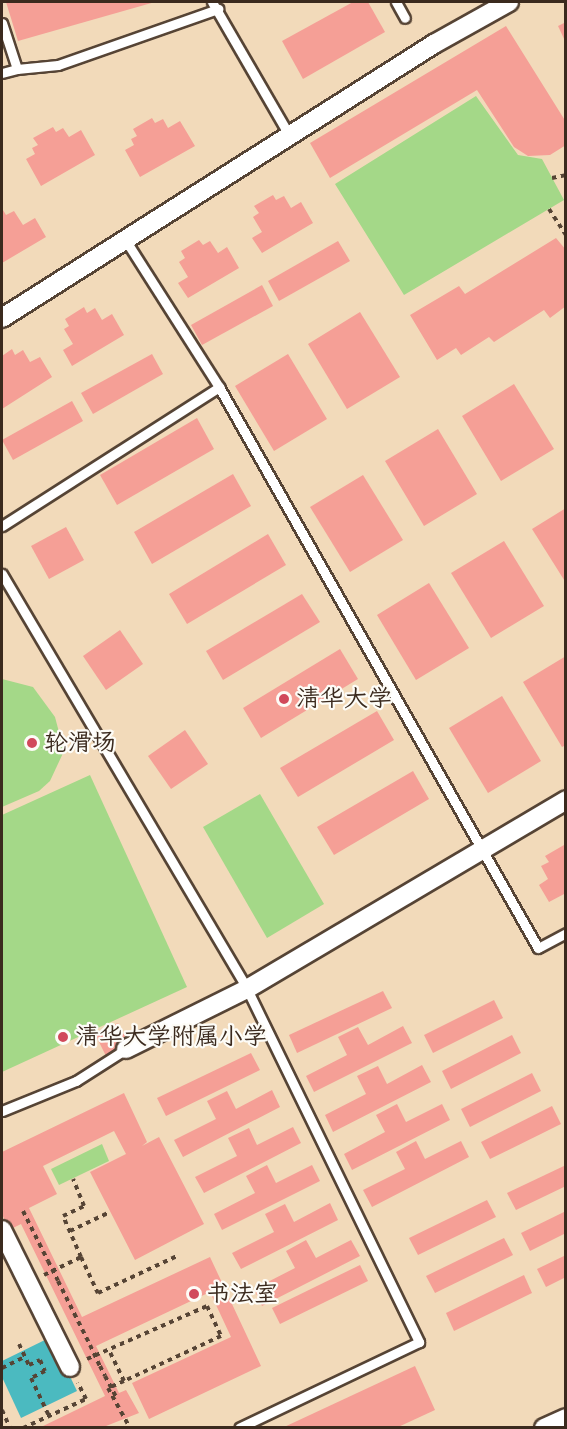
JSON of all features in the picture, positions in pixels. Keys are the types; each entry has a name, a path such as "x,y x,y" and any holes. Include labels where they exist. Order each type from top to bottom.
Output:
{"street":[{"path":"2,318 289,135 508,2"},
{"path":"126,1049 247,989 566,800"},
{"path":"2,1230 22,1287 70,1366"},
{"path":"544,1428 566,1418"}],"lane":[{"path":"396,2 405,18"},
{"path":"2,73 16,69 58,65 215,5 289,135"},
{"path":"2,23 16,69"},
{"path":"126,241 219,387 484,849 538,948 566,933"},
{"path":"2,526 219,387"},
{"path":"2,574 247,989 419,1342 238,1428"},
{"path":"2,1111 76,1081 126,1049"}],"path":[{"path":"552,178 566,175"},
{"path":"549,209 566,235"},
{"path":"73,1179 84,1206 63,1216 98,1293 177,1256"},
{"path":"23,1211 120,1405 111,1409"},
{"path":"70,1231 110,1212"},
{"path":"22,1287 81,1257"},
{"path":"23,1428 86,1399 70,1366 207,1306 221,1336 108,1388 130,1428"},
{"path":"19,1344 29,1365 40,1360 45,1371 31,1378 49,1416"},
{"path":"109,1350 124,1381"},
{"path":"2,1368 25,1357"},
{"path":"2,1410 10,1428"}],"green space":[{"path":"476,96 518,155 542,159 564,200 404,295 335,184"},
{"name":"轮滑场","path":"2,679 33,687 55,717 64,751 50,781 39,791 2,807"},
{"path":"90,775 187,987 2,1072 2,815"},
{"path":"260,794 324,904 267,938 203,827"},
{"path":"102,1144 109,1161 59,1185 51,1169"}],"water":[{"path":"51,1337 77,1391 21,1418 2,1377 2,1361"}],"building":[{"path":"6,2 155,2 18,41"},
{"path":"353,2 368,2 385,32 303,79 282,41"},
{"path":"566,22 566,43 558,26"},
{"path":"506,26 566,122 566,145 550,155 528,156 514,147 477,90 330,178 310,143"},
{"path":"152,118 155,123 163,119 168,128 180,121 195,146 140,177 125,150 134,145 131,139 137,136 133,129"},
{"path":"53,127 56,132 63,128 69,137 81,130 95,155 41,186 26,159 35,154 32,148 38,145 33,138"},
{"path":"273,195 276,200 284,196 291,208 301,202 313,223 262,253 252,238 262,232 253,217 259,213 254,206"},
{"path":"3,210 6,215 14,211 23,225 35,218 46,237 2,263"},
{"path":"556,238 566,250 566,306 550,318 544,310 494,342 489,337 461,355 456,348 437,360 410,315 459,286 465,294"},
{"path":"199,240 203,245 210,241 218,253 227,247 239,268 188,298 178,283 188,277 179,262 185,258 181,251"},
{"path":"338,241 350,261 279,301 268,281"},
{"path":"262,285 273,306 202,345 191,325"},
{"path":"84,307 87,313 95,308 102,320 112,314 124,335 72,366 63,350 73,344 64,329 69,326 65,319"},
{"path":"360,312 400,377 347,409 308,344"},
{"path":"12,349 15,355 23,350 30,362 40,357 52,377 2,409 2,356"},
{"path":"152,354 163,374 93,414 81,393"},
{"path":"288,354 327,419 274,451 235,386"},
{"path":"514,384 554,449 501,481 462,416"},
{"path":"72,401 83,421 13,460 2,440"},
{"path":"197,418 214,449 117,505 100,475"},
{"path":"438,429 477,494 424,526 385,461"},
{"path":"233,474 251,506 152,564 134,532"},
{"path":"363,475 403,540 350,572 310,507"},
{"path":"566,508 566,583 532,529"},
{"path":"66,527 84,560 49,579 31,546"},
{"path":"268,534 286,565 187,624 169,594"},
{"path":"504,541 544,606 491,638 451,573"},
{"path":"429,583 469,648 416,680 377,615"},
{"path":"302,594 320,622 223,680 206,651"},
{"path":"120,630 143,664 106,690 83,656"},
{"path":"340,649 358,679 261,738 243,708"},
{"path":"566,656 566,745 562,747 523,682"},
{"path":"502,696 541,761 488,793 449,728"},
{"path":"377,711 394,740 298,797 280,768"},
{"path":"185,730 208,764 171,789 148,756"},
{"path":"413,771 429,799 334,855 317,827"},
{"path":"564,845 566,893 549,902 539,885 548,879 541,866 549,862 545,856"},
{"path":"383,991 392,1008 297,1053 289,1035"},
{"path":"494,1000 503,1018 433,1053 424,1035"},
{"path":"118,1023 129,1044 106,1056 95,1034"},
{"path":"403,1026 412,1043 314,1092 306,1076 347,1055 338,1037 358,1027 368,1045"},
{"path":"512,1035 521,1053 451,1089 442,1071"},
{"path":"251,1053 260,1070 166,1116 157,1098"},
{"path":"422,1065 431,1082 333,1132 325,1115 366,1094 357,1076 378,1066 387,1084"},
{"path":"532,1073 541,1091 470,1127 461,1109"},
{"path":"272,1090 280,1107 183,1157 174,1140 216,1119 207,1101 227,1091 236,1109"},
{"path":"124,1093 147,1142 142,1146 159,1137 204,1224 135,1260 90,1172 126,1154 114,1131 43,1166 57,1194 29,1208 82,1317 210,1257 261,1366 149,1419 132,1383 231,1337 210,1292 96,1346 119,1393 126,1390 139,1413 101,1428 39,1428 105,1396 21,1224 9,1230 2,1214 2,1152"},
{"path":"397,1104 406,1122 442,1104 450,1120 352,1170 344,1154 385,1132 376,1115"},
{"path":"552,1106 561,1124 490,1159 481,1142"},
{"path":"293,1127 301,1143 204,1193 195,1177 237,1156 228,1138 249,1128 257,1145"},
{"path":"416,1141 425,1159 461,1141 469,1157 372,1207 363,1190 405,1169 396,1152"},
{"path":"267,1165 276,1183 312,1165 320,1181 222,1230 214,1214 255,1193 246,1176"},
{"path":"566,1165 566,1186 516,1210 507,1193"},
{"path":"487,1200 496,1217 418,1255 409,1238"},
{"path":"330,1203 338,1220 241,1269 232,1253 274,1232 265,1214 285,1204 294,1222"},
{"path":"566,1211 566,1233 530,1251 521,1233"},
{"path":"504,1238 513,1255 435,1293 426,1276"},
{"path":"306,1240 316,1258 351,1240 360,1256 262,1306 254,1289 295,1268 286,1251"},
{"path":"566,1255 566,1277 546,1287 537,1269"},
{"path":"360,1265 368,1281 280,1324 272,1308"},
{"path":"524,1275 532,1293 454,1331 446,1313"},
{"path":"415,1366 435,1410 396,1428 282,1428"}],"place":[{"name":"清华大学","path":"284,699"},
{"name":"轮滑场","path":"32,743"},
{"name":"清华大学附属小学","path":"63,1037"},
{"name":"书法室","path":"194,1294"}]}
